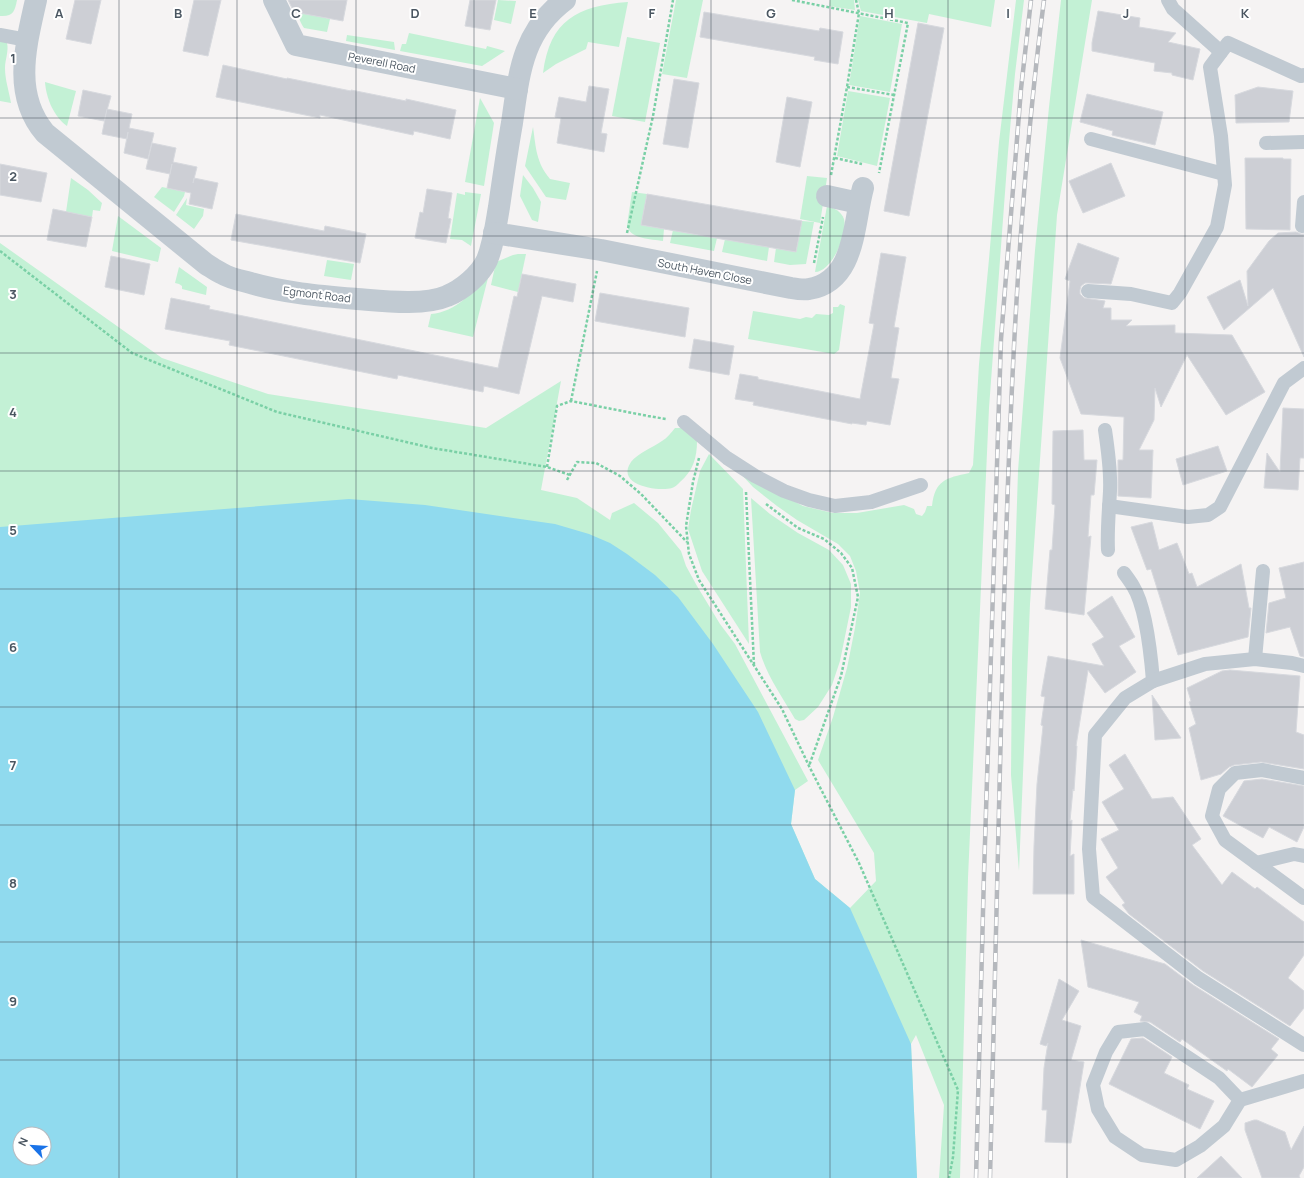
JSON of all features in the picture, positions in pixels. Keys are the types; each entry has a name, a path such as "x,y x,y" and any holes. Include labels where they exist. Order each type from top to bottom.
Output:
{"street":[{"name":"Egmont Road","path":"36,0 27,40 25,68 27,97 31,113 45,133 206,264 222,274 258,286 284,291 398,302 434,300 448,296 460,289 479,271 486,260 494,233 517,89 525,52 536,29 546,16 565,0"},
{"name":"Peverell Road","path":"274,0 296,45 517,89"},
{"path":"827,196 861,196"},
{"name":"South Haven Close","path":"494,233 601,250 791,288 808,289 820,286 829,281 841,270 849,255 861,196"}],"lane":[{"path":"1168,0 1173,9 1222,52"},
{"path":"0,35 27,40"},
{"path":"1088,292 1131,294 1172,303 1180,293 1217,227 1225,185 1221,136 1210,67 1228,43 1301,76 1304,75"},
{"path":"1091,139 1224,174"},
{"path":"1266,143 1304,142"},
{"path":"1302,226 1304,202"},
{"path":"1109,506 1188,517 1208,515 1220,507 1284,383 1304,368"},
{"path":"684,422 727,458 755,476 784,491 809,500 835,506 871,502 921,485"},
{"path":"1105,430 1109,454 1110,491 1107,532 1108,550"},
{"path":"1255,659 1263,572"},
{"path":"1124,573 1134,587 1141,607 1151,656 1153,681"},
{"path":"1304,666 1292,663 1255,659 1205,664 1153,681 1125,698 1095,735 1089,849 1093,897 1198,978 1304,1044"},
{"path":"1304,778 1262,770 1235,773 1219,789 1212,816 1226,840 1304,898"},
{"path":"1256,862 1294,854 1304,856"},
{"path":"1240,1100 1219,1078 1145,1029 1118,1032 1106,1052 1093,1086 1098,1109 1115,1137 1142,1155 1176,1160 1200,1146 1224,1126 1240,1100 1304,1081"}],"path":[{"path":"571,401 601,250 626,235 653,116 673,0"},
{"path":"792,0 908,23 878,176 861,196"},
{"path":"808,289 818,248 847,87 859,13 856,0"},
{"path":"847,87 894,95"},
{"path":"835,158 865,165"},
{"path":"0,251 132,353 277,412 432,448 547,466 570,475"},
{"path":"547,466 558,406 571,401 684,422"},
{"path":"700,456 693,482 686,526 689,554 699,580 782,710 859,863 958,1090 953,1157 949,1178"},
{"path":"567,480 577,462 596,463 620,476 641,494 687,542"},
{"path":"746,486 754,666"},
{"path":"762,500 798,528 824,539 841,553 852,568 858,597 841,676 809,766"}],"green space":[{"path":"0,0 17,0 11,14 0,16"},
{"path":"498,0 516,1 511,24 494,20"},
{"path":"676,0 703,0 687,78 662,74"},
{"path":"830,0 854,0 855,10 829,6"},
{"path":"858,0 995,0 991,27 929,14 927,23 861,11"},
{"path":"1016,0 1024,0 1015,74 1008,152 989,408 968,878 960,1178 939,1178 944,1105 916,1035 911,1044 917,1178 0,1178 0,243 162,358 268,394 486,428 561,381 541,490 577,498 610,520 612,513 634,503 658,523 681,551 686,566 697,586 720,624 735,644 808,781 795,790 791,824 815,879 850,908 876,881 874,853 818,760 833,717 847,668 860,593 856,571 850,556 838,544 797,520 777,506 753,487 740,473 803,506 833,513 857,513 904,505 914,509 916,514 922,516 927,506 932,506 939,485 948,479 969,473 973,465 979,364 999,142"},
{"path":"1061,0 1092,0 1057,215 1030,604 1019,871 1011,775 1012,660 1018,471 1035,250"},
{"path":"298,2 312,15 330,19 327,32 304,28 298,15"},
{"path":"628,2 619,47 588,42 586,49 556,64 543,73 552,40 560,28 569,19 594,7"},
{"path":"860,16 902,24 890,92 849,85"},
{"path":"409,33 486,49 487,46 505,51 482,66 400,51 402,44 406,44"},
{"path":"347,35 394,42 395,50 346,41"},
{"path":"627,37 660,43 645,122 612,116"},
{"path":"0,39 7,43 8,49 5,72 11,103 0,101"},
{"path":"45,82 76,91 67,126 58,118 49,101"},
{"path":"848,91 890,98 877,166 837,156"},
{"path":"480,98 494,123 484,186 465,182"},
{"path":"533,127 537,154 545,173 550,179 570,183 566,200 546,197 525,166"},
{"path":"523,175 541,202 538,222 532,220 520,196"},
{"path":"807,176 827,178 820,223 800,219"},
{"path":"71,178 88,190 102,203 100,211 93,210 92,217 66,212"},
{"path":"162,187 185,192 174,212 154,197"},
{"path":"465,192 481,194 471,246 462,240 450,239 457,193 465,195"},
{"path":"632,192 647,194 641,225 664,229 663,241 641,238 629,230 627,225"},
{"path":"187,198 186,205 204,209 203,216 194,229 176,215"},
{"path":"827,206 837,210 843,216 845,225 844,233 833,259 827,266 815,272"},
{"path":"118,216 161,248 158,262 112,251"},
{"path":"802,221 814,222 806,264 790,265 774,262 776,248 796,252"},
{"path":"673,230 717,238 714,251 670,243"},
{"path":"725,239 769,247 767,261 722,252"},
{"path":"518,254 526,254 518,292 491,285 496,262"},
{"path":"327,260 354,264 351,280 324,276"},
{"path":"179,267 207,287 206,295 182,289 182,286 175,283"},
{"path":"489,274 473,337 428,327 431,314 456,305 477,288"},
{"path":"840,304 845,306 839,350 834,354 748,339 753,311 800,319 806,317 812,318 816,314 829,315 833,313 833,307 838,307"},
{"path":"675,428 682,428 697,441 695,459 688,473 675,486 666,489 649,488 633,481 629,476 628,470 631,462 641,453 664,440"},
{"path":"709,454 743,489 749,644 702,571 688,529 700,471"},
{"path":"751,498 770,514 798,533 829,550 843,565 851,584 851,607 840,661 832,685 818,707 804,720 799,721 795,719 771,678 760,652"}],"water":[{"path":"349,499 425,505 555,524 589,534 610,543 655,575 678,597 713,644 758,712 795,790 791,824 815,879 850,908 911,1044 917,1178 0,1178 0,527"}],"building":[{"path":"75,0 101,0 91,44 66,39"},
{"path":"194,0 221,0 208,56 183,51"},
{"path":"288,0 347,0 343,21 294,12"},
{"path":"470,0 496,0 490,30 465,26"},
{"path":"1098,11 1140,18 1139,27 1176,33 1168,42 1200,49 1193,80 1172,75 1172,73 1154,71 1155,63 1092,51"},
{"path":"704,12 819,31 820,28 843,32 838,64 814,60 815,57 700,37"},
{"path":"918,23 944,28 909,216 884,211"},
{"path":"223,65 287,79 406,101 406,99 456,110 450,139 414,131 413,135 320,115 320,118 216,97"},
{"path":"674,79 699,83 688,148 663,144"},
{"path":"589,86 609,89 601,133 607,134 604,152 557,143 561,118 555,117 559,97 586,102"},
{"path":"1258,87 1293,91 1289,122 1236,123 1235,95"},
{"path":"83,90 111,96 104,121 78,116"},
{"path":"1087,94 1163,112 1155,145 1112,135 1113,131 1080,122"},
{"path":"787,97 812,102 800,167 776,162"},
{"path":"107,109 132,114 129,128 154,133 148,159 124,153 127,139 102,134"},
{"path":"152,143 176,148 173,162 197,167 194,178 218,183 212,209 189,204 191,193 167,188 170,174 146,169"},
{"path":"1245,158 1291,159 1290,230 1246,229"},
{"path":"1111,163 1125,196 1083,213 1069,181"},
{"path":"0,164 47,173 41,202 0,195"},
{"path":"427,189 452,193 448,218 451,219 446,243 415,238 420,212 423,213"},
{"path":"647,194 802,221 796,252 641,225"},
{"path":"53,209 92,217 86,247 47,240"},
{"path":"236,214 324,231 325,226 366,234 360,263 231,240"},
{"path":"1296,232 1304,234 1304,357 1273,288 1224,330 1207,297 1240,280 1248,306 1247,271 1269,241 1278,233"},
{"path":"1078,243 1119,258 1111,284 1085,283 1081,286 1080,290 1080,294 1084,298 1105,301 1103,308 1111,308 1111,320 1132,320 1126,326 1175,325 1175,333 1232,335 1265,392 1226,415 1187,355 1161,407 1155,388 1154,420 1139,450 1153,450 1151,498 1118,496 1118,460 1123,460 1124,417 1081,414 1060,358 1070,281 1065,279"},
{"path":"881,253 906,257 894,327 899,328 891,378 899,379 890,425 867,421 866,425 852,424 753,405 754,402 735,399 740,374 758,377 758,379 860,399 874,324 869,323"},
{"path":"111,256 150,264 144,295 105,287"},
{"path":"522,274 576,284 573,302 542,296 519,394 484,386 483,392 398,375 397,379 229,345 230,341 165,329 171,298 210,306 209,309 498,368 514,296 517,297"},
{"path":"600,293 689,308 685,337 595,321"},
{"path":"694,339 734,346 729,375 689,368"},
{"path":"1283,408 1304,409 1304,458 1300,458 1298,490 1264,488 1267,453 1280,472"},
{"path":"1083,430 1084,460 1097,460 1094,495 1091,495 1088,537 1091,536 1084,615 1045,609 1050,550 1052,550 1055,505 1052,504 1053,431"},
{"path":"1218,446 1227,471 1183,485 1176,459"},
{"path":"1152,522 1159,550 1177,543 1189,574 1192,573 1197,587 1241,564 1249,608 1251,608 1248,637 1178,655 1151,569 1147,570 1131,527"},
{"path":"1304,562 1304,657 1300,656 1290,627 1266,633 1269,603 1286,598 1279,568"},
{"path":"1112,596 1135,637 1119,646 1136,672 1105,693 1088,670 1076,746 1074,791 1073,789 1070,821 1072,820 1070,856 1074,854 1074,894 1033,894 1037,784 1043,726 1041,725 1045,697 1041,696 1048,656 1104,666 1092,644 1104,637 1087,613"},
{"path":"1230,670 1300,676 1296,732 1304,735 1304,769 1261,762 1234,765 1229,767 1221,774 1201,780 1189,728 1196,724 1189,702 1191,701 1187,688 1222,671"},
{"path":"1152,695 1181,738 1155,740"},
{"path":"1125,754 1152,799 1173,797 1201,839 1192,845 1222,885 1232,872 1255,889 1257,887 1304,922 1304,955 1288,978 1304,991 1304,1008 1290,1026 1203,971 1129,914 1122,905 1125,903 1106,877 1118,868 1101,839 1119,830 1102,802 1124,789 1109,765"},
{"path":"1262,779 1304,786 1304,827 1297,842 1269,827 1263,838 1223,816 1244,781"},
{"path":"1081,940 1165,964 1193,985 1279,1039 1271,1049 1278,1055 1252,1087 1228,1069 1227,1071 1182,1039 1180,1042 1150,1022 1140,1021 1142,1016 1134,1012 1139,1002 1088,987"},
{"path":"1059,979 1079,991 1062,1020 1081,1026 1071,1060 1084,1062 1071,1143 1045,1142 1047,1110 1042,1110 1044,1068 1048,1043 1046,1046 1040,1044"},
{"path":"1143,1038 1172,1057 1164,1073 1189,1085 1187,1089 1214,1101 1200,1129 1109,1084 1131,1039"},
{"path":"1254,1120 1285,1132 1291,1150 1304,1126 1304,1167 1299,1176 1300,1178 1262,1178 1245,1130 1245,1123"},
{"path":"1221,1156 1242,1178 1197,1178"}],"railway":[{"path":"976,1178 1001,339 1021,89 1031,0"},
{"path":"990,1178 1004,603 1012,377 1016,301 1028,150 1044,0"}]}
